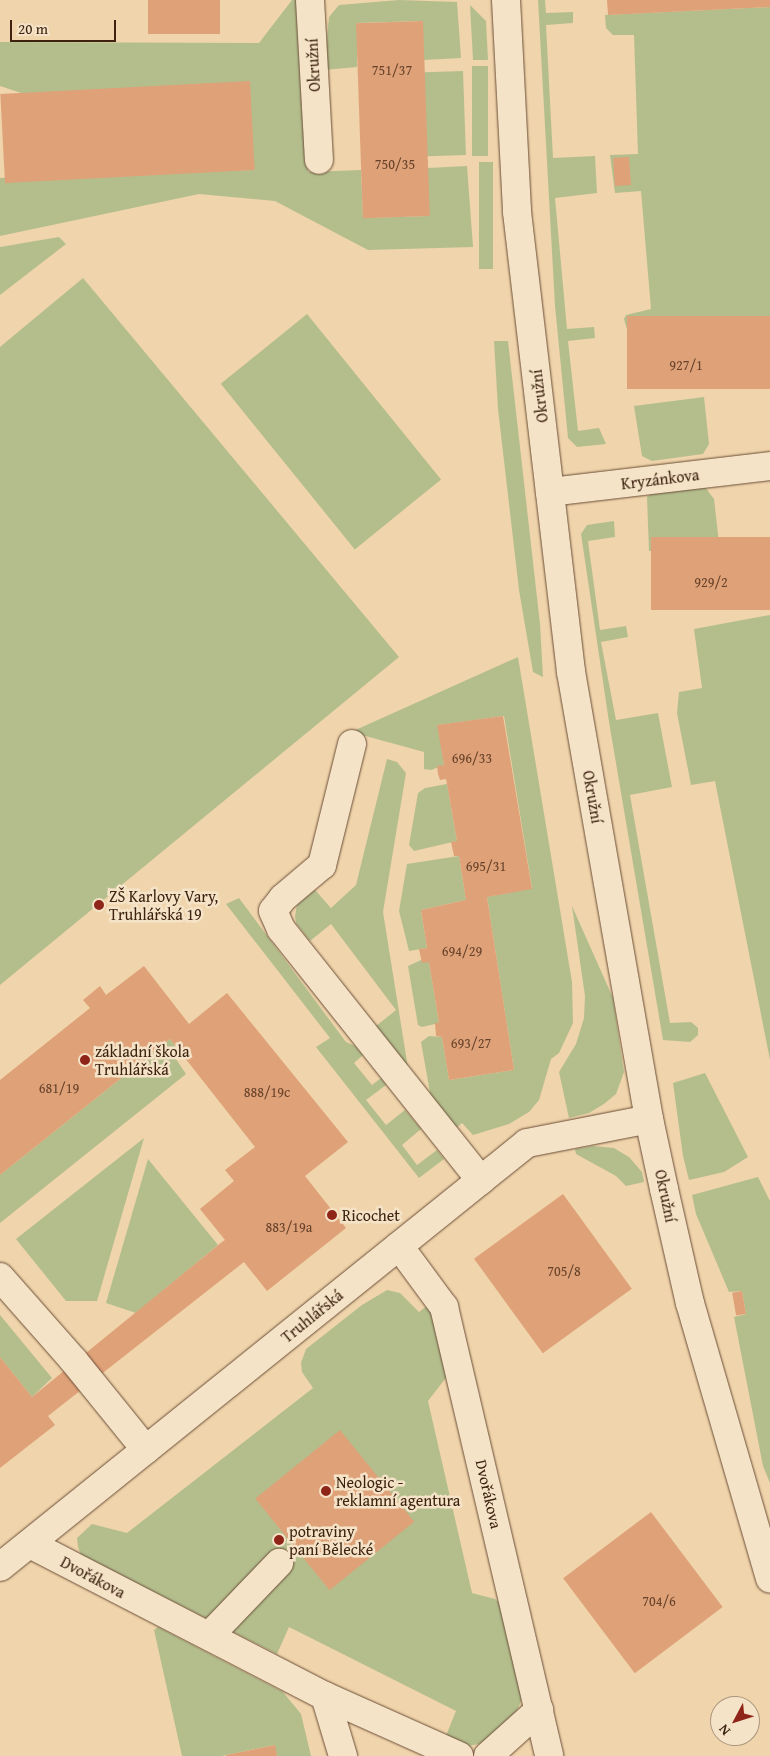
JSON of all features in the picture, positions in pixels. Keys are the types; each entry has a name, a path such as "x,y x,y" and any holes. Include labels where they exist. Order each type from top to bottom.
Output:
{"street":[{"name":"Okružní","path":"310,0 319,160"},
{"name":"Okružní","path":"506,0 517,212 571,672 649,1119 690,1303 770,1579"},
{"name":"Kryzánkova","path":"550,492 770,466"},
{"path":"352,744 322,865 283,898 273,911 281,929 481,1180"},
{"name":"Truhlářská","path":"0,1567 527,1143 649,1119"},
{"name":"Dvořákova","path":"399,1246 444,1307 549,1756"},
{"path":"0,1277 74,1361 146,1450"},
{"name":"Dvořákova","path":"30,1544 210,1635 325,1696 459,1756"},
{"path":"210,1635 279,1563"},
{"path":"325,1696 343,1756"},
{"path":"488,1756 539,1710"}],"green space":[{"path":"292,0 298,0 308,172 361,170 363,218 429,216 427,168 467,166 473,247 368,250 275,201 199,194 0,236 0,178 254,170 0,86 0,42 259,43"},
{"path":"399,0 457,2 461,58 424,60 422,21 357,23 357,67 324,70 329,17 339,5"},
{"path":"538,0 545,0 546,13 573,12 573,23 546,25 553,158 595,156 597,193 555,198 567,329 594,327 595,338 568,341 578,431 599,428 606,444 577,447 568,438 555,306"},
{"path":"470,5 486,21 488,60 473,60"},
{"path":"770,7 770,316 628,333 624,319 626,315 651,309 641,191 615,193 610,155 638,154 634,35 613,35 606,28 605,15"},
{"path":"472,66 488,66 488,156 472,156"},
{"path":"463,71 466,155 427,156 424,72"},
{"path":"479,162 493,162 493,269 479,269"},
{"path":"59,237 66,244 0,295 0,247"},
{"path":"83,278 399,657 0,985 0,347"},
{"path":"307,314 441,480 355,549 221,384"},
{"path":"494,341 508,341 540,624 543,677 533,672 519,590 498,409"},
{"path":"704,397 709,444 703,454 652,461 642,456 634,406"},
{"path":"705,487 714,499 719,543 649,551 647,497 652,493"},
{"path":"614,521 615,537 588,541 600,630 626,626 628,637 601,642 616,720 658,713 672,787 630,795 670,1023 691,1022 698,1028 698,1035 690,1042 663,1040 609,722 581,534 587,525"},
{"path":"770,615 770,1060 715,781 691,785 677,713 679,692 702,688 694,629"},
{"path":"518,657 572,982 573,1023 559,1053 551,1059 539,1100 529,1112 509,1124 473,1135 462,1123 455,1129 431,1098 421,1042 429,1036 442,1037 449,1080 514,1070 487,897 532,888 504,716 438,725 444,765 431,770 424,769 424,752 351,732"},
{"path":"387,759 397,762 406,773 383,912 408,1068 376,1026 396,1010 331,924 310,941 296,923 295,916 297,905 315,890 331,908 356,885"},
{"path":"447,784 457,841 414,851 409,845 418,793 425,788"},
{"path":"459,856 466,900 421,910 427,948 409,951 399,911 407,864"},
{"path":"239,898 346,1042 355,1046 363,1055 354,1063 372,1085 381,1078 386,1085 366,1100 386,1125 405,1110 421,1129 402,1145 417,1165 437,1150 444,1159 419,1178 316,1047 330,1038 226,904"},
{"path":"572,906 613,998 624,1072 616,1094 589,1113 569,1118 559,1072 576,1044 584,1018 585,996"},
{"path":"421,960 429,962 439,1023 422,1027 418,1025 408,966"},
{"path":"170,1039 182,1055 176,1059 186,1074 0,1223 0,1175"},
{"path":"705,1073 748,1157 724,1172 689,1180 683,1156 673,1083"},
{"path":"144,1138 97,1301 66,1301 16,1239"},
{"path":"593,1146 614,1148 629,1157 642,1172 644,1182 626,1186 616,1176 576,1154 575,1149"},
{"path":"148,1159 218,1245 136,1313 106,1303"},
{"path":"758,1177 770,1201 770,1483 763,1466 734,1317 746,1314 742,1291 729,1292 696,1214 692,1195"},
{"path":"387,1290 400,1293 419,1312 428,1305 435,1314 452,1370 428,1401 472,1593 495,1599 506,1609 524,1694 515,1716 501,1731 479,1744 462,1747 445,1738 456,1711 289,1627 277,1654 81,1555 78,1547 77,1538 92,1524 127,1533 313,1388 302,1372 301,1363 306,1349 362,1305"},
{"path":"0,1315 52,1378 32,1397 0,1357"},
{"path":"158,1627 283,1692 301,1714 311,1756 277,1756 274,1745 222,1756 182,1756 154,1630"}],"building":[{"path":"148,0 220,0 220,34 148,34"},
{"path":"607,0 770,0 770,7 608,15"},
{"path":"423,21 430,216 363,218 356,23"},
{"path":"250,81 255,170 5,183 0,94"},
{"path":"629,157 631,185 615,186 613,158"},
{"path":"627,316 770,316 770,389 627,389"},
{"path":"651,537 770,537 770,610 651,610"},
{"path":"503,716 532,889 487,897 514,1070 449,1080 442,1037 436,1036 435,1023 439,1023 429,962 422,963 419,949 427,948 421,910 466,900 459,856 454,856 451,842 457,841 446,779 440,780 438,774 437,766 444,765 437,725"},
{"path":"144,966 189,1024 227,993 348,1142 305,1176 346,1228 267,1291 244,1262 48,1416 55,1425 0,1468 0,1357 32,1397 225,1240 200,1209 234,1181 225,1170 255,1147 170,1039 0,1175 0,1080 90,1008 83,1000 100,986 106,995"},
{"path":"563,1194 632,1289 543,1353 474,1259"},
{"path":"742,1291 746,1314 736,1315 732,1293"},
{"path":"340,1430 414,1522 330,1590 255,1499"},
{"path":"651,1512 723,1607 635,1673 563,1578"},
{"path":"275,1745 277,1756 226,1756 226,1755"}],"place":[{"name":"ZŠ Karlovy Vary, Truhlářská 19","path":"99,905"},
{"name":"základní škola Truhlářská","path":"85,1060"},
{"name":"Ricochet","path":"332,1215"},
{"name":"Neologic - reklamní agentura","path":"326,1491"},
{"name":"potraviny paní Bělecké","path":"279,1540"}]}
